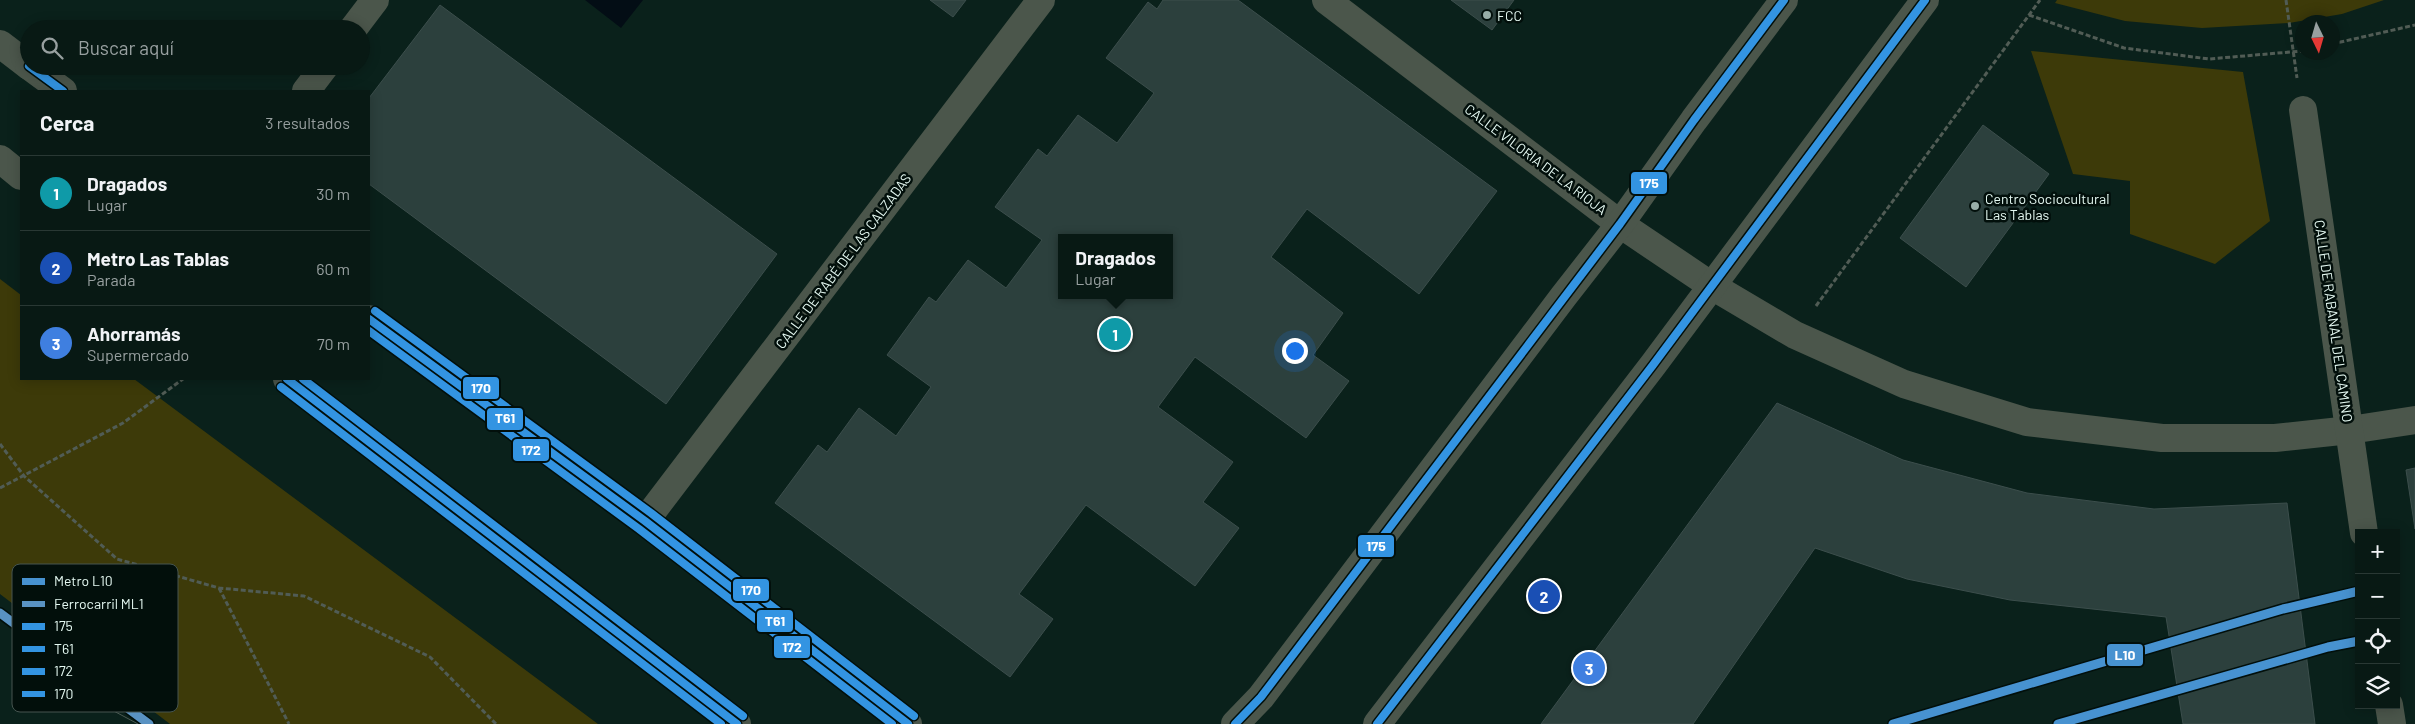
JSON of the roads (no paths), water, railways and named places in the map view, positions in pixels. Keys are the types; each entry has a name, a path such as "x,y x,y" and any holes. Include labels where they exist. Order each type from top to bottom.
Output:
{"street":[{"path":"360,20 374,0"},
{"name":"CALLE DE RABÉ DE LAS CALZADAS","path":"645,521 1041,0"},
{"name":"CALLE VILORIA DE LA RIOJA","path":"1326,0 1620,224 1712,286 1795,335 1904,384 2027,422 2162,438 2274,438 2350,430 2415,420"},
{"path":"1235,724 1261,698 1620,224 1694,120 1784,0"},
{"path":"1377,724 1712,286 1925,0"},
{"path":"0,44 20,59"},
{"path":"41,75 62,90"},
{"path":"307,90 318,75"},
{"name":"CALLE DE RABANAL DEL CAMINO","path":"2303,110 2363,529"},
{"path":"0,159 20,175"},
{"path":"370,320 645,521 908,724"},
{"path":"288,380 737,724"},
{"path":"2390,709 2392,724"}],"tram line":[{"path":"116,712 138,724"}],"metro line":[{"name":"L10","path":"1893,724 2283,609 2355,592"},
{"name":"L10","path":"2058,724 2328,647 2355,642"}],"rail line":[{"name":"ML1","path":"0,613 12,622"},
{"name":"ML1","path":"133,712 149,724"}],"place":[{"name":"FCC","path":"1487,15"},
{"name":"Centro Sociocultural Las Tablas","path":"1975,206"},
{"name":"Dragados","path":"1115,334"},
{"name":"Metro Las Tablas","path":"1544,596"},
{"name":"Ahorramás","path":"1589,668"}]}
